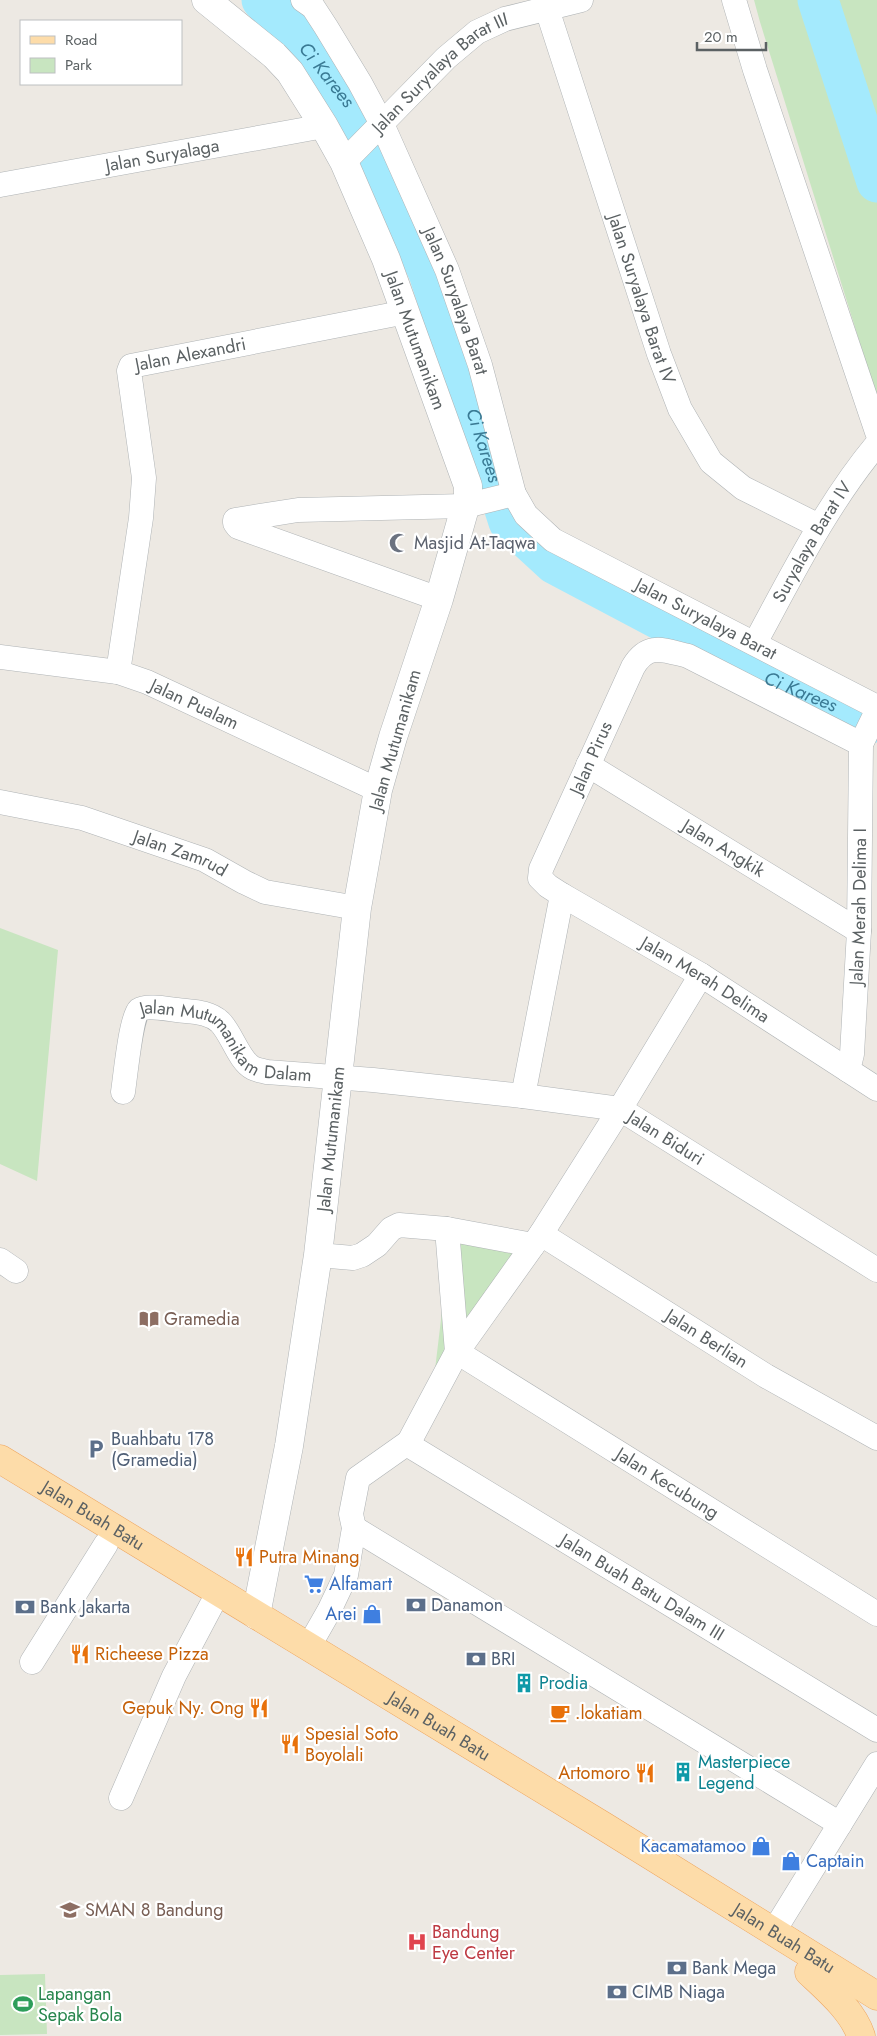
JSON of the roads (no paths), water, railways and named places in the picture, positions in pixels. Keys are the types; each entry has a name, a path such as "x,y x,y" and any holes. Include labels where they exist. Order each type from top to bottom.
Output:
{"main road":[{"name":"Jalan Buah Batu","path":"0,1459 774,1931 877,2016"},
{"name":"Jalan Buah Batu","path":"0,1481 815,1966 877,1996"},
{"path":"815,1966 868,1978 877,1978"},
{"path":"815,1966 858,2027 861,2036"}],"street":[{"name":"Jalan Mutumanikam","path":"206,0 274,55 290,72 344,162 386,259 406,312 468,486 470,505 393,738 378,790 357,908 318,1255 289,1446 256,1615"},
{"name":"Jalan Suryalaya Barat III","path":"344,162 446,58 477,32 504,19 581,0"},
{"path":"734,0 755,70 877,432"},
{"name":"Jalan Suryalaya Barat","path":"311,2 360,83 375,130 447,270 480,365 509,495 526,515 554,540 755,643 871,723"},
{"name":"Jalan Suryalaya Barat IV","path":"547,9 660,354 680,409 711,462 743,488 819,526"},
{"name":"Jalan Suryalaga","path":"0,185 324,126"},
{"name":"Jalan Alexandri","path":"118,672 141,518 144,478 129,370 131,366 406,312"},
{"name":"Suryalaya Barat IV","path":"755,643 819,526 860,465 877,444"},
{"path":"439,599 238,527 235,524 235,520 298,510 470,505 509,495"},
{"name":"Jalan Pirus","path":"541,869 633,667 639,657 646,651 659,649 688,656 871,723"},
{"name":"Jalan Pualam","path":"0,658 118,672 147,682 378,790"},
{"name":"Jalan Merah Delima I","path":"848,1070 852,1054 871,723"},
{"name":"Jalan Angkik","path":"588,765 858,931"},
{"name":"Jalan Zamrud","path":"0,802 82,818 206,860 265,892 357,908"},
{"name":"Jalan Merah Delima","path":"541,869 540,878 548,886 701,975 877,1089"},
{"path":"523,1096 562,895"},
{"path":"309,1646 329,1612 346,1575 354,1528 351,1514 358,1478 409,1442 456,1352 537,1239 620,1109 701,975"},
{"name":"Jalan Mutumanikam Dalam","path":"123,1092 133,1024 137,1013 144,1008 161,1008 207,1014 219,1020 246,1063 253,1068 268,1072 337,1077"},
{"name":"Jalan Biduri","path":"337,1077 523,1096 620,1109 877,1270"},
{"name":"Jalan Berlian","path":"318,1255 354,1258 377,1245 391,1229 400,1225 537,1239 766,1376 877,1438"},
{"path":"447,1229 456,1352"},
{"name":"Jalan Kecubung","path":"456,1352 877,1614"},
{"name":"Jalan Buah Batu Dalam III","path":"409,1442 410,1446 877,1730"},
{"path":"354,1528 840,1824"},
{"path":"32,1662 106,1544"},
{"path":"120,1798 174,1676 211,1606"},
{"path":"774,1931 877,1764"}],"waterway":[{"name":"Ci Karees","path":"262,0 293,31 354,108 429,273 509,522 555,564 776,681 877,722"},
{"path":"818,0 877,182"}],"place":[{"name":"Masjid At-Taqwa","path":"399,543"},
{"name":"Gramedia","path":"149,1319"},
{"name":"Buahbatu 178 (Gramedia)","path":"96,1449"},
{"name":"Putra Minang","path":"244,1557"},
{"name":"Alfamart","path":"314,1584"},
{"name":"Danamon","path":"416,1605"},
{"name":"Bank Jakarta","path":"25,1607"},
{"name":"Arei","path":"372,1614"},
{"name":"Richeese Pizza","path":"80,1654"},
{"name":"BRI","path":"476,1659"},
{"name":"Prodia","path":"524,1683"},
{"name":"Gepuk Ny. Ong","path":"259,1708"},
{"name":".lokatiam","path":"560,1713"},
{"name":"Spesial Soto Boyolali","path":"290,1744"},
{"name":"Masterpiece Legend","path":"683,1772"},
{"name":"Artomoro","path":"645,1773"},
{"name":"Kacamatamoo","path":"761,1846"},
{"name":"Captain","path":"791,1861"},
{"name":"SMAN 8 Bandung","path":"70,1910"},
{"name":"Bandung Eye Center","path":"417,1942"},
{"name":"Bank Mega","path":"677,1968"},
{"name":"CIMB Niaga","path":"617,1992"},
{"name":"Lapangan Sepak Bola","path":"23,2004"}]}
